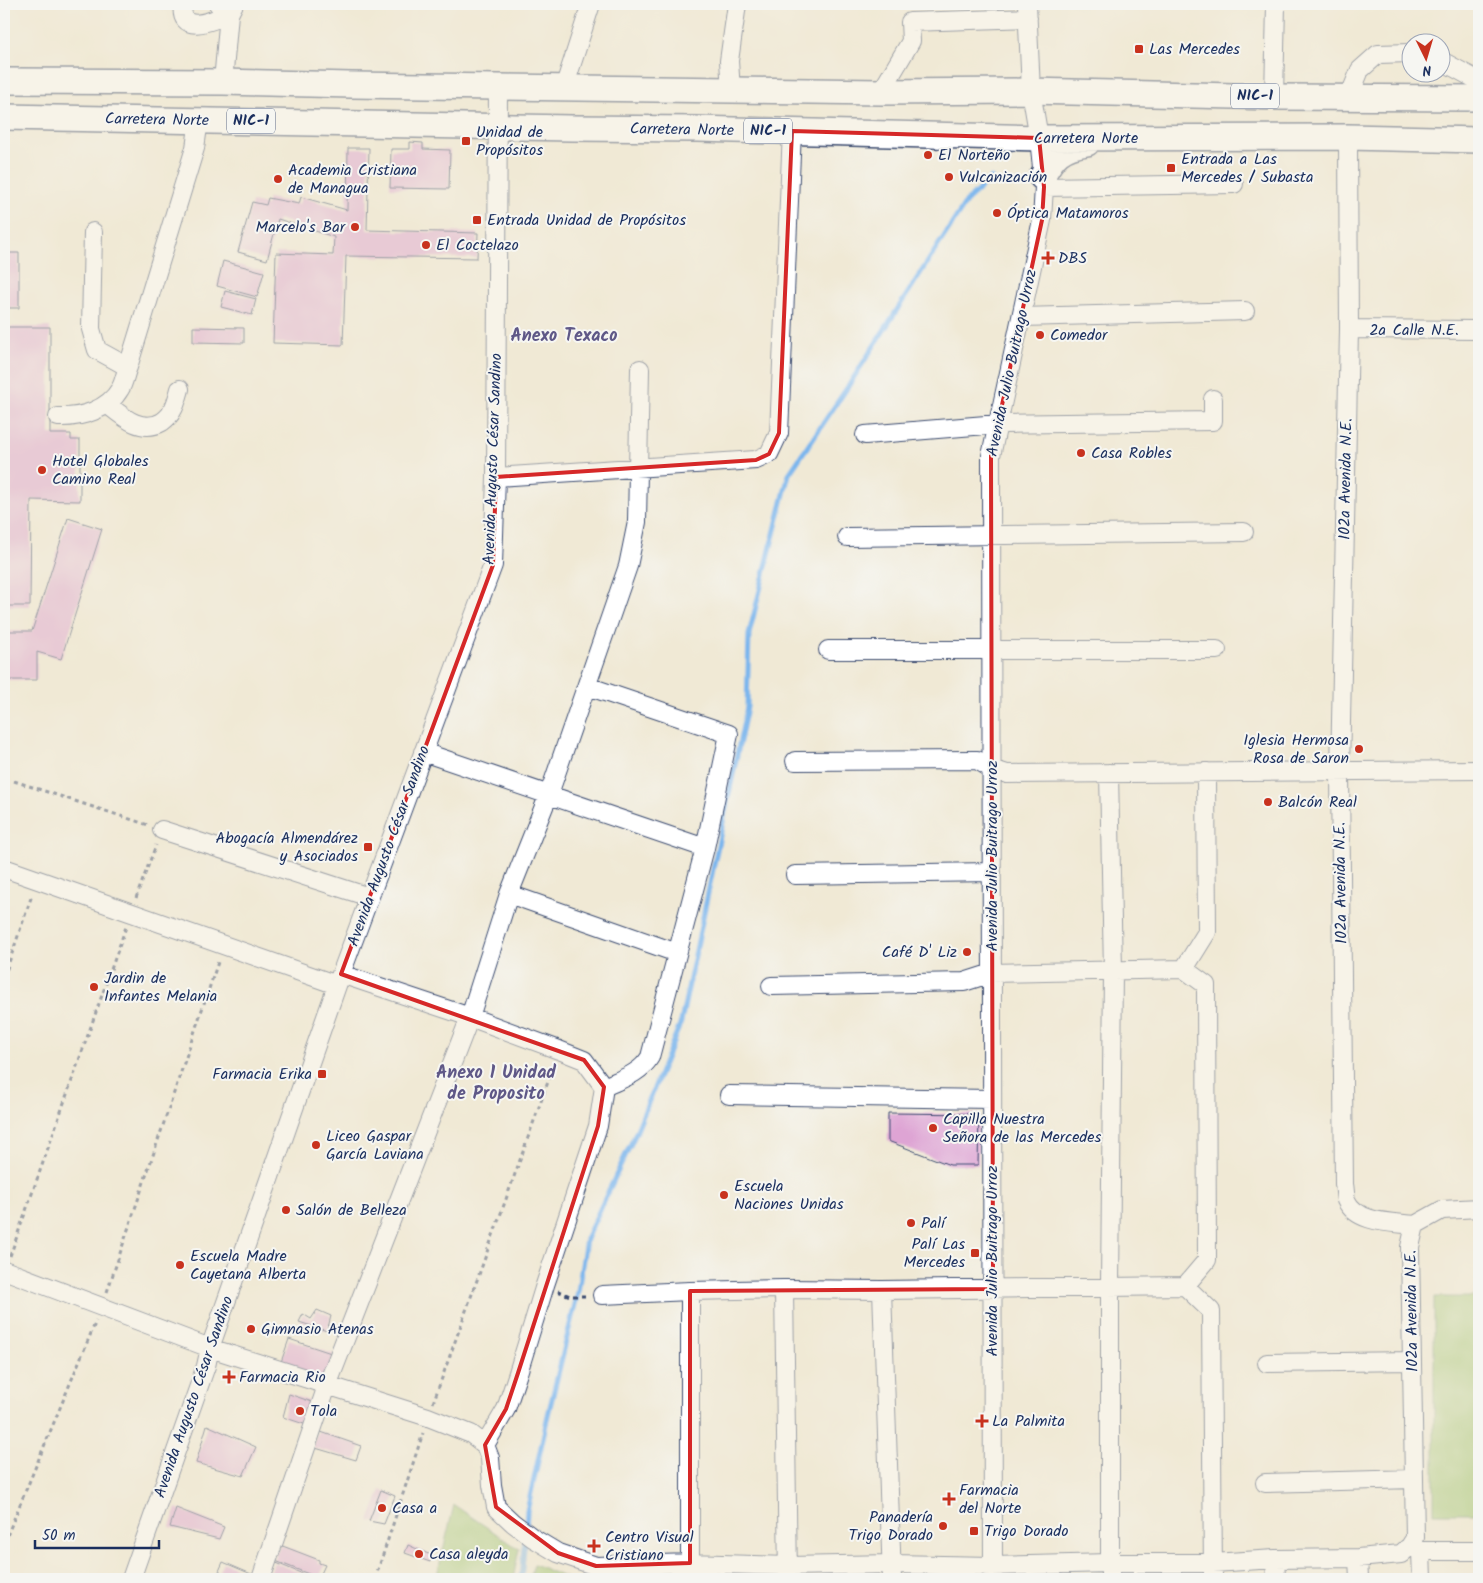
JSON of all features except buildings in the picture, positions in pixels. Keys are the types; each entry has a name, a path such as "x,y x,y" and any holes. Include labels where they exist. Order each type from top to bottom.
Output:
{"highway":[{"name":"NIC-1","path":"4,81 223,82 881,92 1031,91 1274,97 1479,98"},
{"path":"83,81 134,91 193,94 199,105 199,120"},
{"name":"Carretera Norte","path":"4,117 792,131 1038,138 1348,137 1479,140"},
{"path":"1043,182 1048,165 1054,157 1066,148 1124,138"}],"street":[{"path":"183,4 185,19 194,24 204,24 227,7"},
{"path":"564,88 591,4"},
{"path":"731,90 729,61 736,4"},
{"path":"1274,97 1276,4"},
{"path":"223,82 227,7"},
{"path":"881,92 911,41 910,22 1000,11 1028,11"},
{"name":"Avenida Julio Buitrago Urroz","path":"993,1573 991,456 1042,220 1043,182 1031,91 1028,11"},
{"path":"1349,97 1360,70 1378,54 1400,53"},
{"path":"1450,65 1479,81"},
{"name":"Avenida Augusto César Sandino","path":"132,1579 206,1366 210,1348 339,980 493,565 496,477 498,87"},
{"path":"58,417 87,414 107,404 120,390 195,148 199,120"},
{"path":"496,477 756,460 768,454 779,433 792,131"},
{"name":"102a Avenida N.E.","path":"1348,137 1349,330 1340,771 1344,1184 1346,1199 1356,1213 1367,1218 1415,1225 1410,1247 1415,1538 1422,1579"},
{"path":"1043,182 1234,184"},
{"path":"93,232 91,329 96,350 128,367"},
{"path":"1022,317 1245,311"},
{"name":"2a Calle N.E.","path":"1349,330 1479,330"},
{"path":"261,1579 327,1386 470,1017 509,894 549,794 628,566 637,522 640,369"},
{"path":"107,404 136,424 144,427 152,426 167,419 172,412 180,389"},
{"path":"864,436 998,424 1213,421 1213,400"},
{"path":"847,537 1244,532"},
{"path":"828,650 1217,650"},
{"path":"587,686 729,734 705,848 650,1057 645,1066 631,1075 604,1087"},
{"path":"423,752 705,848"},
{"path":"795,761 977,760 992,769 1007,774 1479,770"},
{"path":"1184,969 1207,932 1206,772"},
{"path":"1109,773 1112,971 1110,1571"},
{"path":"162,830 369,897"},
{"path":"4,868 223,946 470,1017 584,1060 604,1087 598,1126 506,1409 485,1445"},
{"path":"795,875 992,872"},
{"path":"509,894 677,953"},
{"path":"771,986 964,982 992,973 1184,969 1206,985 1207,1260 1185,1286"},
{"path":"730,1095 991,1099"},
{"path":"1415,1225 1442,1210 1479,1208"},
{"path":"4,1270 210,1348 428,1417 471,1434 485,1445 490,1458 496,1506 513,1523 533,1538 558,1553 596,1566 690,1571 788,1573 1213,1571 1275,1559 1358,1558 1401,1554 1416,1548 1479,1551"},
{"path":"595,1295 784,1289 882,1290 1185,1286 1211,1311 1213,1571"},
{"path":"784,1289 788,1573"},
{"path":"882,1290 892,1572"},
{"path":"690,1291 690,1571"},
{"path":"1267,1363 1412,1361"},
{"path":"1265,1482 1414,1479"},
{"path":"1358,1558 1359,1579"},
{"path":"1275,1559 1276,1579"}],"path":[{"path":"4,1270 162,830 14,781"},
{"path":"4,977 37,880"},
{"path":"4,1543 102,1307 223,946"},
{"path":"375,1579 428,1417 559,1050"},
{"path":"570,1296 595,1295"}],"highlighted area":[{"path":"792,131 1039,138 1044,187 1042,220 991,456 993,1289 690,1291 690,1563 596,1566 558,1553 496,1507 485,1445 506,1409 518,1373 598,1126 604,1087 584,1060 341,974 493,565 496,477 756,460 769,454 779,433"}],"green space":[{"path":"1434,1297 1479,1297 1479,1513 1434,1513"},
{"path":"454,1505 519,1549 513,1579 436,1579"},
{"path":"534,1564 569,1579 530,1579"}],"waterway":[{"path":"526,1528 527,1511 548,1415 578,1292 586,1239 635,1135 681,1022 747,707 749,634 789,474 847,388 966,202 991,178"},
{"path":"521,1579 525,1537"}],"place":[{"name":"Las Mercedes","path":"1139,49"},
{"name":"Unidad de Propósitos","path":"466,141"},
{"name":"El Norteño","path":"928,155"},
{"name":"Entrada a Las Mercedes / Subasta","path":"1171,168"},
{"name":"Vulcanización","path":"949,177"},
{"name":"Academia Cristiana de Managua","path":"278,179"},
{"name":"Óptica Matamoros","path":"997,213"},
{"name":"Entrada Unidad de Propósitos","path":"477,220"},
{"name":"Marcelo's Bar","path":"355,227"},
{"name":"El Coctelazo","path":"426,245"},
{"name":"DBS","path":"1048,258"},
{"name":"Comedor","path":"1040,335"},
{"name":"Casa Robles","path":"1081,453"},
{"name":"Hotel Globales Camino Real","path":"42,470"},
{"name":"Iglesia Hermosa Rosa de Saron","path":"1359,749"},
{"name":"Balcón Real","path":"1268,802"},
{"name":"Abogacía Almendárez y Asociados","path":"368,847"},
{"name":"Café D' Liz","path":"967,952"},
{"name":"Jardin de Infantes Melania","path":"94,987"},
{"name":"Farmacia Erika","path":"322,1074"},
{"name":"Capilla Nuestra Señora de las Mercedes","path":"933,1128"},
{"name":"Liceo Gaspar García Laviana","path":"316,1145"},
{"name":"Escuela Naciones Unidas","path":"724,1195"},
{"name":"Salón de Belleza","path":"286,1210"},
{"name":"Palí","path":"911,1223"},
{"name":"Palí Las Mercedes","path":"975,1253"},
{"name":"Escuela Madre Cayetana Alberta","path":"180,1265"},
{"name":"Gimnasio Atenas","path":"251,1329"},
{"name":"Farmacia Rio","path":"229,1377"},
{"name":"Tola","path":"300,1411"},
{"name":"La Palmita","path":"982,1421"},
{"name":"Farmacia del Norte","path":"949,1499"},
{"name":"Casa a","path":"382,1508"},
{"name":"Panadería Trigo Dorado","path":"943,1526"},
{"name":"Trigo Dorado","path":"974,1531"},
{"name":"Centro Visual Cristiano","path":"594,1546"},
{"name":"Casa aleyda","path":"419,1554"}],"district":[{"name":"Anexo Texaco","path":"564,336"},
{"name":"Anexo 1 Unidad de Proposito","path":"496,1083"}]}
